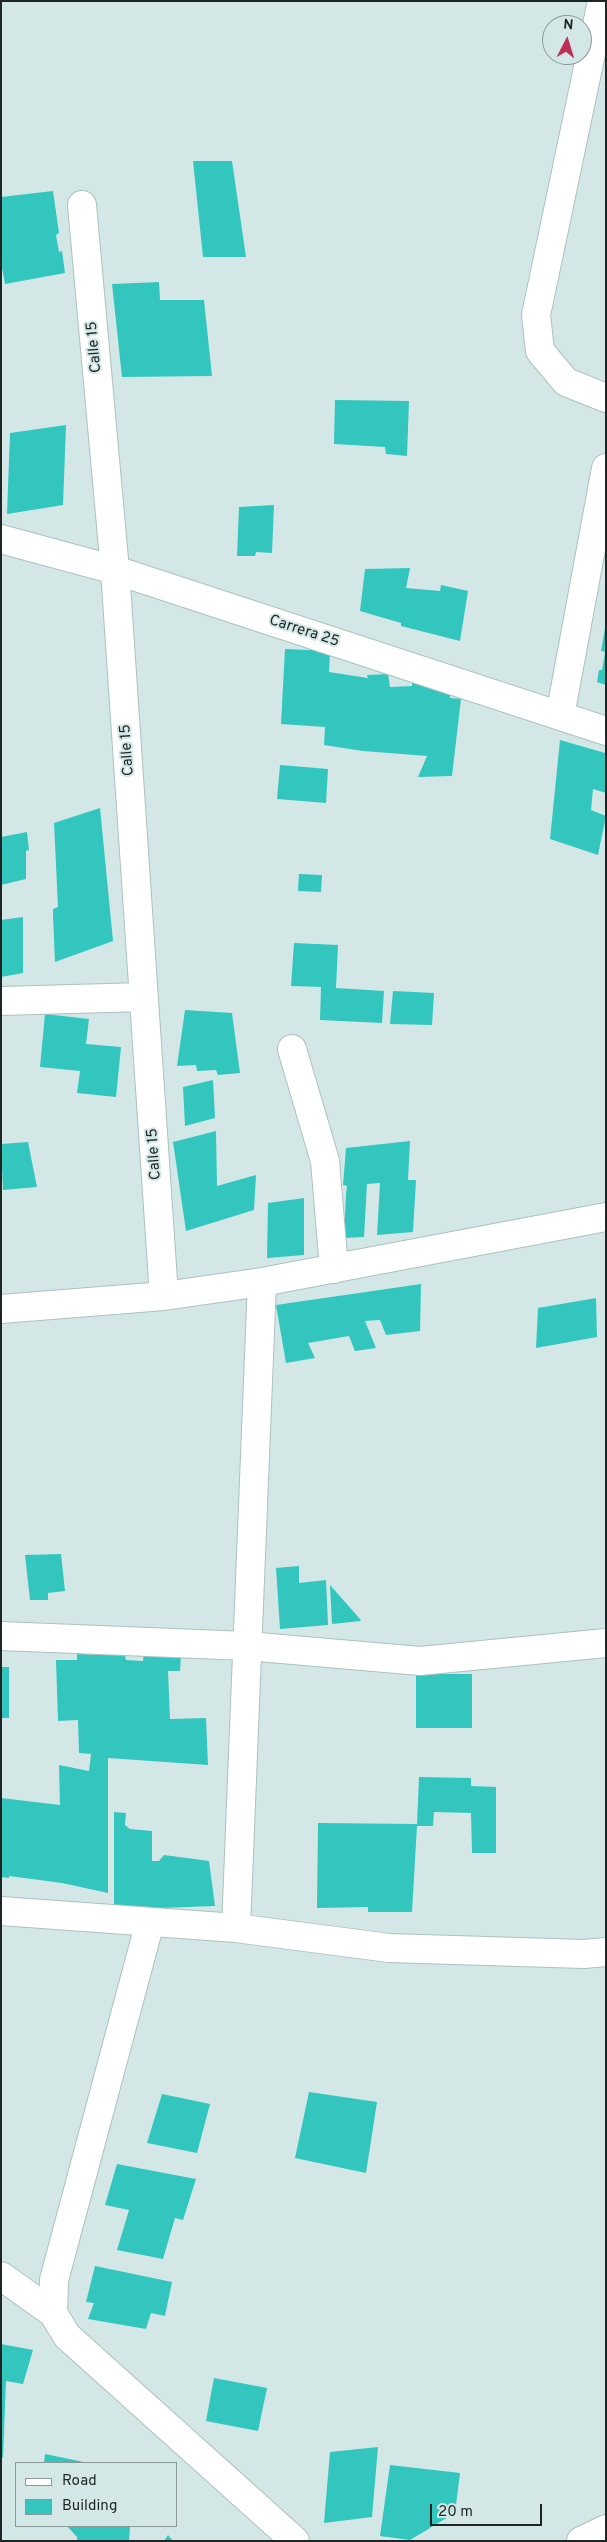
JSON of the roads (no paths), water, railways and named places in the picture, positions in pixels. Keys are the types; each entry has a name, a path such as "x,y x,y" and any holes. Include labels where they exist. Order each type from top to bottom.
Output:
{"main road":[{"path":"602,1 536,315 540,351 566,382 606,398"},
{"name":"Calle 15","path":"82,205 115,570 164,1296"},
{"path":"560,716 606,468"},
{"name":"Carrera 25","path":"1,539 115,570 606,731"},
{"path":"1,1002 144,997"},
{"path":"292,1049 325,1161 334,1269"},
{"path":"1,1309 164,1296 262,1282 606,1217"},
{"path":"236,1928 262,1282"},
{"path":"1,1636 247,1646 420,1661 606,1643"},
{"path":"1,1911 236,1928 389,1948 584,1954 606,1952"},
{"path":"53,2313 54,2280 150,1922"},
{"path":"1,2276 53,2313 67,2336 295,2541"},
{"path":"580,2541 606,2529"}]}
